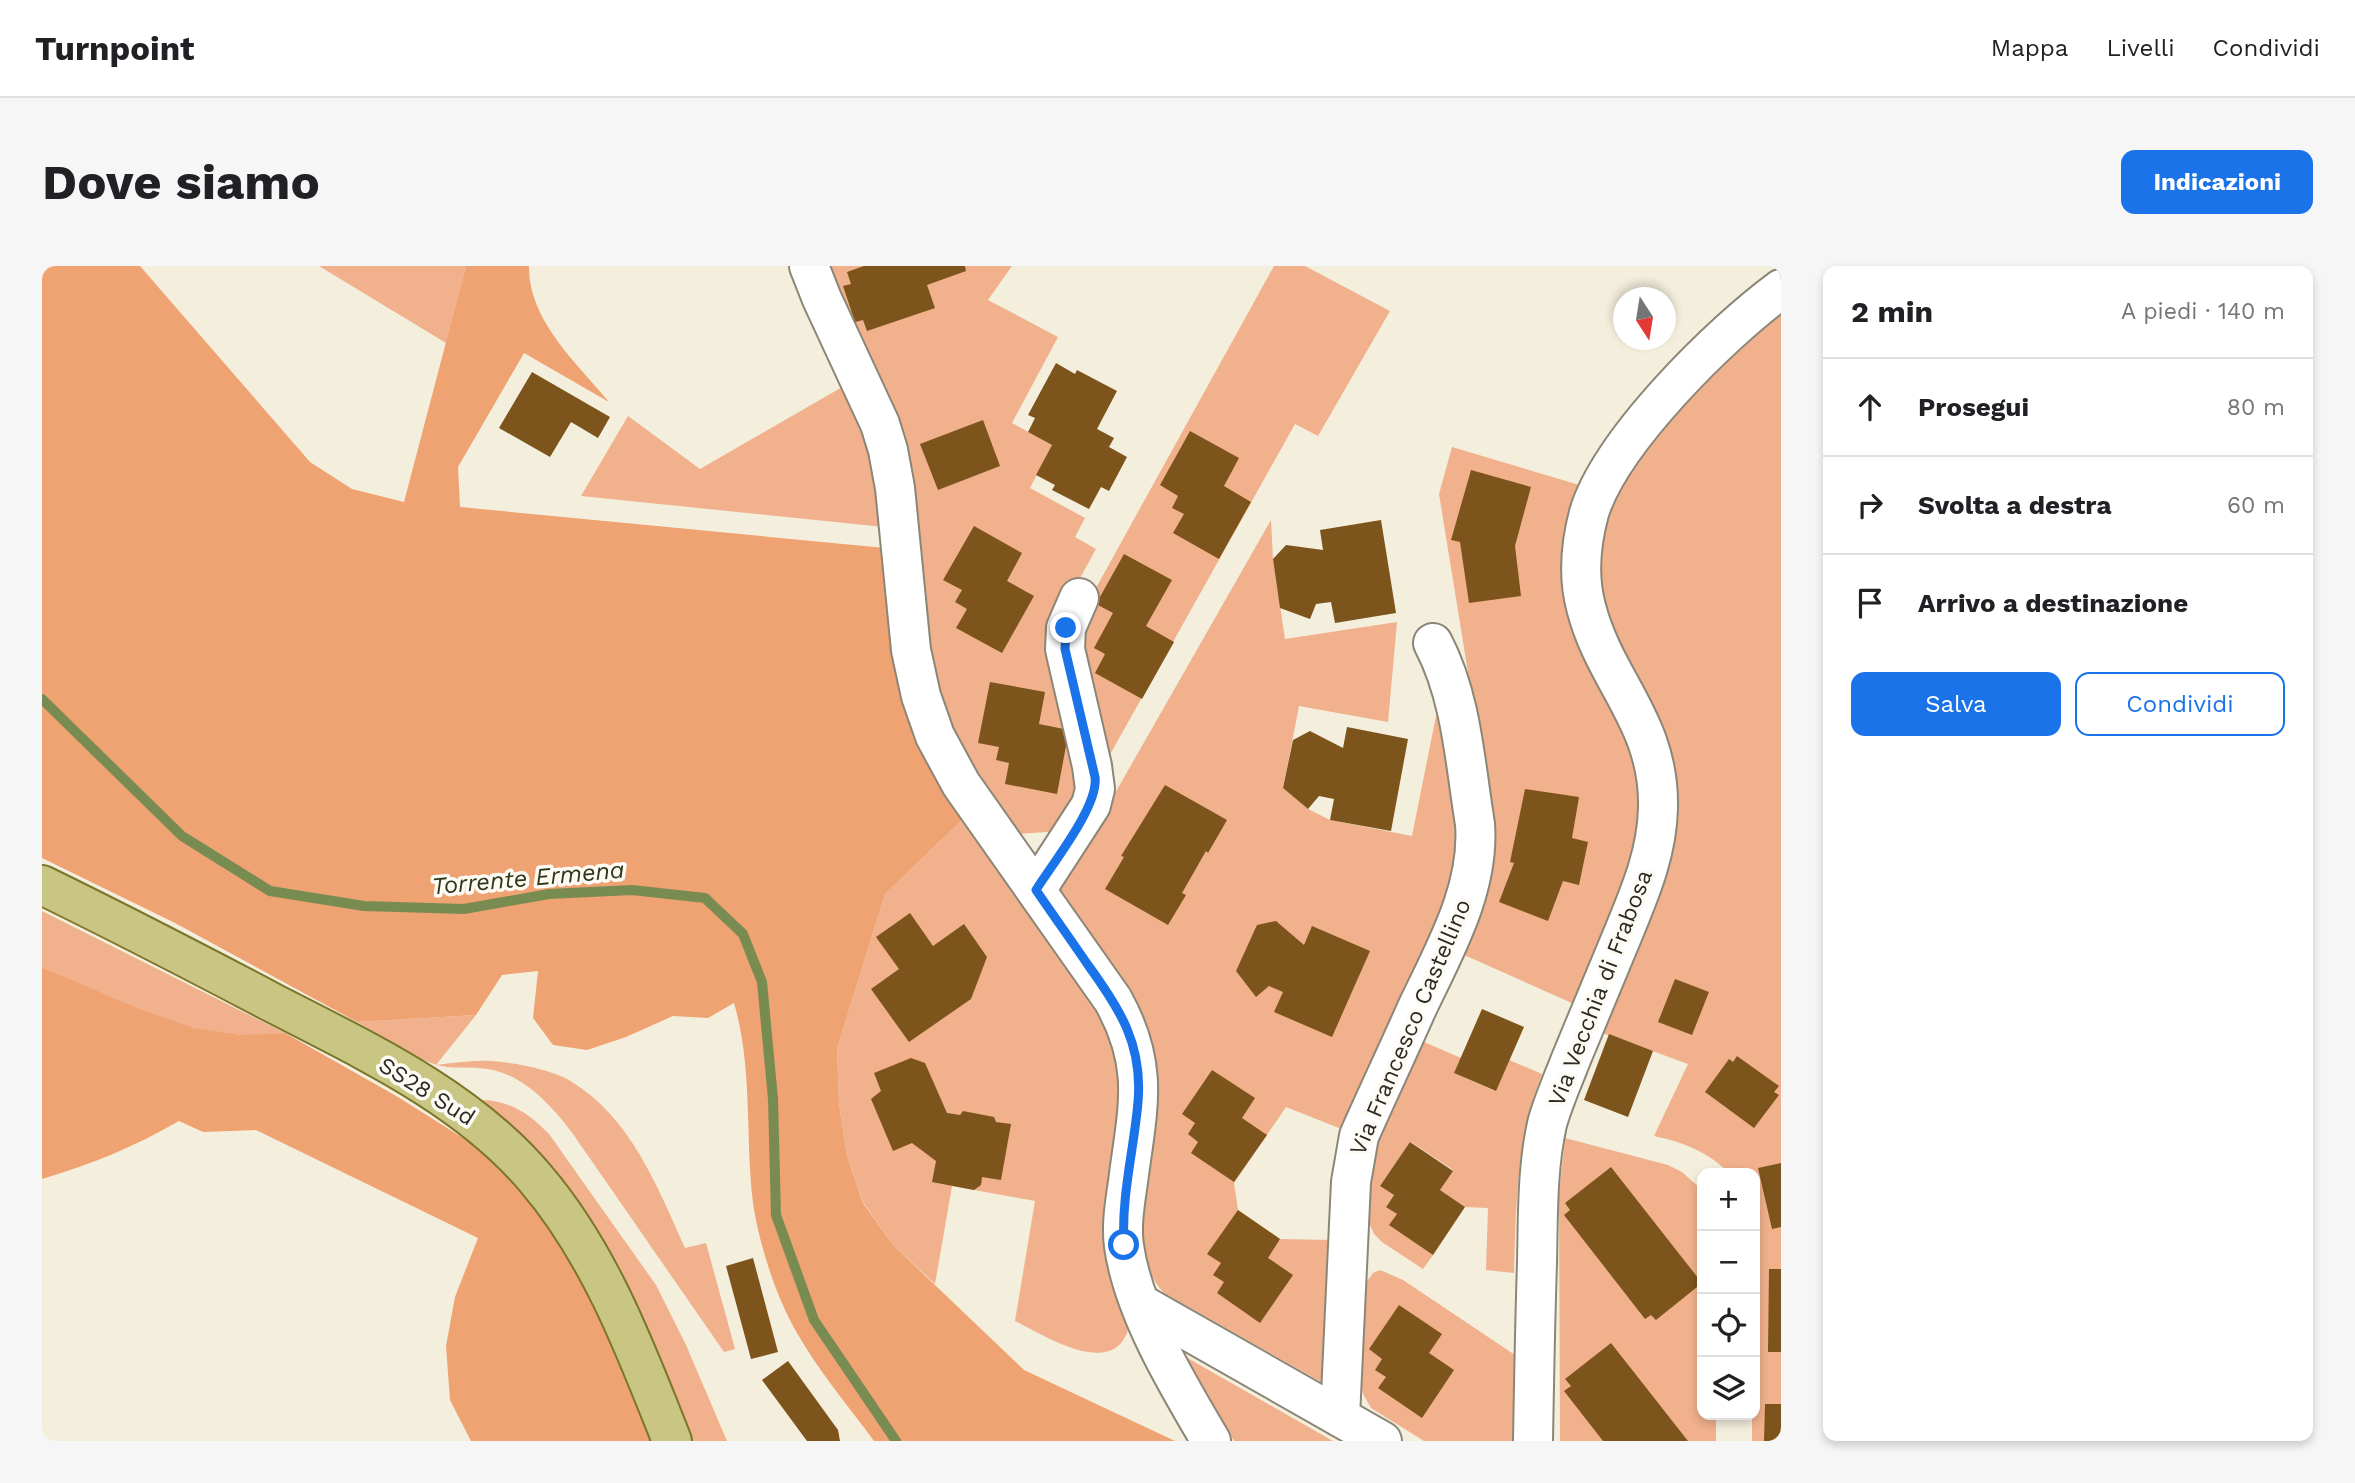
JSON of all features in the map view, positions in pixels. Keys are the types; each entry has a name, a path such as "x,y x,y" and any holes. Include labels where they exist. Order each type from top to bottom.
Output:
{"main road":[{"name":"SS28 Sud","path":"42,885 344,1041 437,1094 496,1136 537,1180 578,1238 614,1302 672,1441"}],"street":[{"path":"809,266 880,424 888,450 895,488 911,650 928,719 947,762 1113,1000 1133,1043 1138,1064 1138,1101 1125,1201 1123,1236 1127,1261 1141,1304 1167,1363 1211,1441"},
{"name":"Via Vecchia di Frabosa","path":"1533,1441 1538,1206 1548,1124 1580,1037 1646,879 1654,847 1658,810 1657,780 1643,726 1596,637 1585,605 1582,556 1587,522 1600,485 1641,427 1712,350 1781,289"},
{"path":"1036,890 1091,805 1096,789 1065,649 1066,628 1079,598"},
{"name":"Via Francesco Castellino","path":"1340,1417 1354,1151 1444,950 1464,898 1474,859 1475,824 1455,704 1446,668 1433,643"},
{"path":"1141,1304 1382,1441"}],"shaded area":[{"path":"42,266 140,266 310,462 352,489 404,502 466,266 529,266 531,286 545,322 569,356 609,402 524,353 458,467 460,507 885,548 964,818 885,894 837,1049 839,1104 847,1156 863,1203 893,1245 1024,1370 1175,1441 874,1441 805,1347 789,1319 769,1270 753,1203 744,1052 734,1003 708,1018 673,1016 626,1037 587,1050 553,1045 533,1018 538,971 502,975 476,1015 357,1022 175,923 42,858"},
{"path":"319,266 466,266 446,343"},
{"path":"828,266 1012,266 988,300 1058,337 1012,423 1052,445 1030,488 1085,518 1075,537 1096,549 1062,611 1086,791 1061,831 1017,834 979,781 948,728"},
{"path":"1274,266 1305,266 1390,311 1318,436 1295,424 1103,767 1075,652 1081,615"},
{"path":"1781,302 1781,1441 1752,1441 1752,1420 1760,1420 1760,1168 1723,1168 1694,1149 1654,1136 1688,1064 1600,1032 1653,903 1628,666 1597,593 1603,518 1638,450"},
{"path":"844,386 867,435 884,527 581,496 628,416 700,469"},
{"path":"1452,447 1586,487 1576,509 1643,777 1633,865 1574,1004 1462,954 1493,826 1439,494"},
{"path":"1271,520 1273,559 1285,639 1397,622 1388,722 1299,706 1283,788 1308,809 1330,820 1412,836 1440,696 1461,830 1457,874 1344,1130 1286,1107 1234,1183 1238,1210 1280,1239 1330,1240 1325,1384 1164,1293 1157,1285 1145,1254 1143,1221 1157,1075 1151,1037 1142,1015 1116,972 1058,893"},
{"path":"964,818 1102,1013 1119,1066 1119,1102 1105,1214 1128,1330 1120,1345 1107,1352 1092,1353 1058,1343 1015,1321 1035,1201 952,1186 935,1284 893,1245 863,1202 847,1156 839,1104 837,1049 885,894"},
{"path":"42,911 285,1033 217,1033 166,1020 42,967"},
{"path":"42,967 139,1009 194,1028 240,1035 285,1033 398,1097 479,1148 507,1173 549,1225 606,1323 652,1441 471,1441 450,1400 446,1346 455,1297 478,1238 256,1130 203,1132 179,1121 112,1154 42,1179"},
{"path":"476,1015 436,1065 405,1051 357,1022"},
{"path":"1424,1042 1461,1058 1454,1073 1495,1091 1509,1060 1542,1074 1533,1098 1522,1147 1514,1273 1486,1270 1488,1208 1465,1207 1440,1190 1453,1170 1411,1142 1380,1186 1394,1195 1386,1206 1397,1214 1390,1225 1433,1255 1423,1269 1382,1242 1370,1225 1368,1204 1372,1156"},
{"path":"484,1061 521,1065 564,1078 593,1097 627,1135 640,1156 685,1248 706,1243 735,1349 724,1352 573,1134 536,1093 501,1072 437,1065"},
{"path":"478,1100 499,1102 517,1109 549,1134 656,1285 686,1345 727,1441 691,1441 660,1364 550,1166 523,1135"},
{"path":"1565,1138 1668,1165 1682,1172 1697,1186 1697,1420 1716,1420 1716,1441 1560,1441 1559,1195"},
{"path":"1380,1270 1403,1280 1515,1355 1513,1441 1424,1441 1371,1408 1361,1385 1365,1284 1373,1273"},
{"path":"1184,1356 1333,1441 1234,1441"}],"building":[{"path":"864,266 965,266 966,271 927,285 935,308 867,331 863,320 855,322 843,286 851,284 847,272"},
{"path":"1056,363 1075,374 1077,370 1117,391 1097,429 1114,438 1109,447 1127,457 1109,491 1101,487 1089,509 1052,490 1055,485 1036,475 1052,445 1028,432 1035,418 1028,415"},
{"path":"532,372 610,417 598,438 571,422 550,457 499,428"},
{"path":"983,420 1000,466 938,490 920,444"},
{"path":"1190,431 1239,458 1224,486 1251,502 1219,559 1173,533 1184,514 1172,508 1178,496 1160,485"},
{"path":"1471,470 1531,487 1515,546 1521,596 1469,603 1460,542 1451,540"},
{"path":"1381,520 1396,613 1335,623 1331,602 1316,604 1310,619 1280,608 1273,559 1286,545 1323,550 1320,530"},
{"path":"974,526 1022,553 1007,581 1034,596 1002,653 956,628 967,609 955,602 962,590 943,580"},
{"path":"1124,554 1172,580 1146,626 1174,642 1142,699 1095,673 1105,654 1094,648 1113,613 1096,604"},
{"path":"990,682 1045,692 1039,724 1069,730 1057,794 1005,784 1009,763 996,760 999,747 978,743"},
{"path":"1347,727 1408,739 1391,831 1330,820 1334,799 1319,796 1308,809 1283,788 1293,740 1310,731 1343,748"},
{"path":"1165,785 1227,820 1182,893 1186,895 1168,925 1105,889 1124,857 1121,856"},
{"path":"1525,789 1579,797 1572,838 1588,842 1579,885 1563,881 1548,921 1499,902 1514,863 1510,862"},
{"path":"910,913 933,946 964,924 987,957 971,999 909,1042 871,989 899,969 876,937"},
{"path":"1276,921 1304,945 1312,926 1370,951 1332,1037 1274,1012 1283,992 1269,986 1256,997 1236,971 1257,925"},
{"path":"1675,979 1709,992 1692,1035 1658,1022"},
{"path":"1482,1009 1524,1027 1496,1091 1454,1073"},
{"path":"1609,1034 1653,1051 1628,1117 1584,1100"},
{"path":"1737,1056 1779,1086 1774,1092 1779,1095 1754,1128 1705,1092 1729,1059 1733,1062"},
{"path":"911,1058 925,1063 947,1113 960,1115 963,1111 994,1117 996,1122 1011,1124 1001,1180 982,1177 981,1185 974,1190 932,1182 936,1161 912,1143 893,1151 871,1099 881,1091 874,1073"},
{"path":"1212,1070 1255,1098 1242,1118 1267,1135 1234,1182 1191,1153 1198,1142 1188,1134 1195,1123 1182,1114"},
{"path":"1410,1142 1453,1171 1440,1190 1465,1207 1433,1255 1389,1225 1397,1214 1386,1207 1394,1195 1380,1186"},
{"path":"1781,1163 1781,1227 1772,1229 1758,1168"},
{"path":"1611,1167 1697,1277 1697,1287 1656,1320 1651,1315 1645,1319 1564,1215 1570,1210 1565,1203"},
{"path":"1238,1210 1280,1239 1268,1258 1293,1275 1260,1323 1217,1293 1224,1282 1213,1275 1221,1263 1207,1254"},
{"path":"753,1258 778,1352 751,1359 726,1266"},
{"path":"1769,1269 1781,1269 1781,1352 1768,1352"},
{"path":"1399,1305 1442,1334 1429,1353 1454,1370 1422,1418 1378,1388 1386,1377 1375,1370 1382,1359 1369,1349"},
{"path":"1611,1343 1688,1441 1603,1441 1564,1391 1571,1386 1565,1379"},
{"path":"788,1361 838,1430 840,1441 807,1441 762,1380"},
{"path":"1765,1404 1781,1404 1781,1441 1764,1441"}],"waterway":[{"name":"Torrente Ermena","path":"42,699 182,836 270,891 364,906 464,909 549,894 632,890 705,898 743,934 762,982 773,1099 776,1215 814,1320 896,1441"}],"route":[{"path":"1066,628 1065,649 1096,789 1091,805 1036,890 1113,1000 1133,1043 1139,1080 1125,1201 1124,1245"}]}
